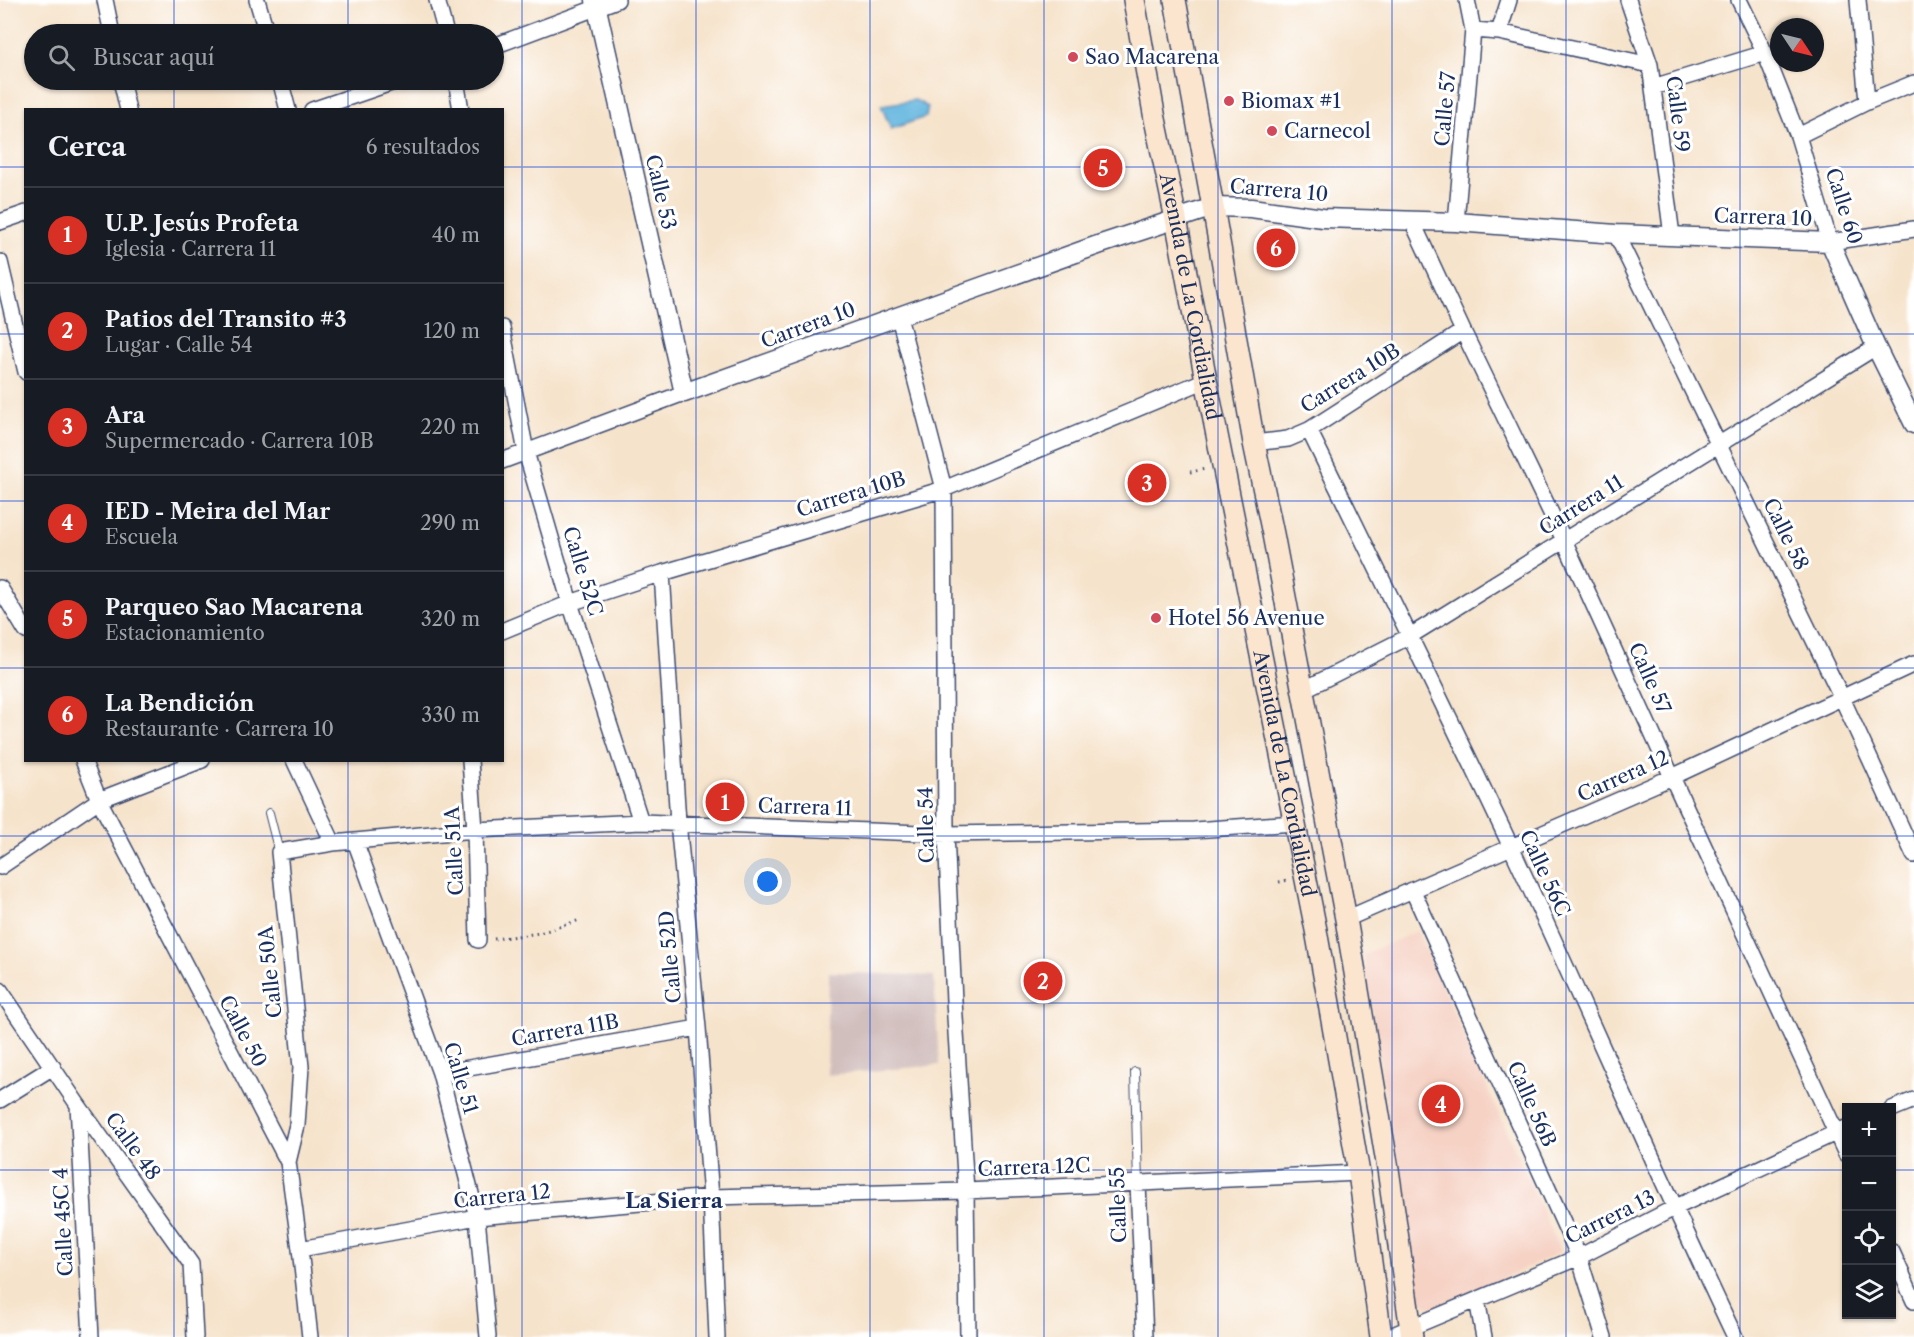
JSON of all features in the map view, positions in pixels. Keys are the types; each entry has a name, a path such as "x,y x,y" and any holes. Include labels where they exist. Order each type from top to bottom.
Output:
{"main road":[{"name":"Avenida de La Cordialidad","path":"1134,0 1206,380 1316,930 1359,1173 1381,1337"},
{"name":"Avenida de La Cordialidad","path":"1175,0 1254,443 1346,920 1388,1169 1412,1332"}],"street":[{"path":"105,0 110,24"},
{"path":"257,0 264,24"},
{"path":"437,0 443,24"},
{"path":"504,42 596,4 617,0"},
{"name":"Calle 57","path":"1456,222 1473,30 1467,0"},
{"path":"1499,32 1509,0"},
{"name":"Calle 59","path":"1628,0 1650,65 1672,236"},
{"name":"Calle 60","path":"1739,0 1765,53 1798,136 1830,242 1876,347 1914,424"},
{"path":"1858,0 1867,102"},
{"name":"Calle 53","path":"596,4 684,393"},
{"path":"1473,30 1499,32 1650,65"},
{"path":"1653,87 1765,53"},
{"path":"1798,136 1867,102 1914,83"},
{"path":"124,90 128,108"},
{"path":"283,90 287,108"},
{"path":"318,108 371,90"},
{"path":"458,90 461,108"},
{"name":"Carrera 10","path":"504,460 684,393 1098,245 1213,207 1251,208 1323,218 1456,222 1616,234 1830,242 1914,229"},
{"path":"0,222 24,214"},
{"name":"Calle 57","path":"1412,221 1564,540 1672,777 1841,1130"},
{"name":"Calle 58","path":"1616,234 1842,698 1914,855"},
{"path":"0,262 24,364"},
{"name":"Calle 54","path":"899,317 944,489 946,834 966,1191 968,1337"},
{"name":"Carrera 10B","path":"1254,443 1288,439 1309,430 1463,331"},
{"name":"Calle 52C","path":"504,338 526,452 570,603 641,822"},
{"name":"Carrera 11","path":"1303,690 1410,636 1876,347"},
{"name":"Carrera 10B","path":"504,630 570,603 662,573 944,489 1206,380"},
{"name":"Calle 56C","path":"1309,430 1512,849 1674,1208 1735,1337"},
{"name":"Calle 52D","path":"662,573 678,822 698,1028 711,1197 717,1337"},
{"path":"0,588 24,628"},
{"name":"Carrera 12","path":"1346,920 1672,777 1914,664"},
{"name":"Calle 50","path":"83,762 99,800 288,1162 310,1337"},
{"path":"0,867 99,800 197,762"},
{"path":"295,762 333,843"},
{"name":"Calle 51A","path":"470,762 475,830 478,940"},
{"name":"Carrera 11","path":"279,852 333,843 475,830 641,822 946,834 1194,830 1294,823"},
{"name":"Calle 51","path":"355,841 440,1072 477,1218 489,1337"},
{"name":"Calle 50A","path":"279,852 300,1067 297,1125 288,1162"},
{"name":"Calle 56B","path":"1413,891 1579,1257 1604,1337"},
{"name":"Calle 48","path":"0,990 191,1264 195,1337"},
{"name":"Carrera 11B","path":"440,1072 698,1028"},
{"path":"0,1100 52,1067"},
{"path":"1896,1107 1914,1100"},
{"name":"Calle 45C 4","path":"78,1105 91,1337"},
{"name":"Carrera 13","path":"1388,1337 1412,1332 1477,1300 1579,1257 1674,1208 1841,1130"},
{"name":"Carrera 12C","path":"711,1197 966,1191 1359,1173"},
{"name":"Calle 55","path":"1138,1184 1145,1337"},
{"name":"Carrera 12","path":"300,1249 477,1218 711,1197"},
{"path":"1896,1261 1914,1301"},
{"path":"1477,1300 1484,1337"}],"lane":[{"name":"Calle 50A","path":"269,813 279,852"},
{"name":"Calle 55","path":"1135,1072 1138,1184"}],"path":[{"path":"478,940 540,933 580,920"}],"shaded area":[{"path":"1417,931 1561,1252 1436,1309 1418,1301 1363,955"},
{"path":"828,972 934,976 939,1065 826,1075"}],"water":[{"path":"915,100 928,107 926,117 891,129 881,105"}],"place":[{"name":"Sao Macarena","path":"1073,57"},
{"name":"Biomax #1","path":"1229,101"},
{"name":"Carnecol","path":"1272,131"},
{"name":"Parqueo Sao Macarena","path":"1103,168"},
{"name":"La Bendición","path":"1276,248"},
{"name":"Ara","path":"1147,483"},
{"name":"Hotel 56 Avenue","path":"1156,618"},
{"name":"U.P. Jesús Profeta","path":"725,802"},
{"name":"Patios del Transito #3","path":"1043,981"},
{"name":"IED - Meira del Mar","path":"1441,1104"}],"district":[{"name":"La Sierra","path":"674,1200"}]}
